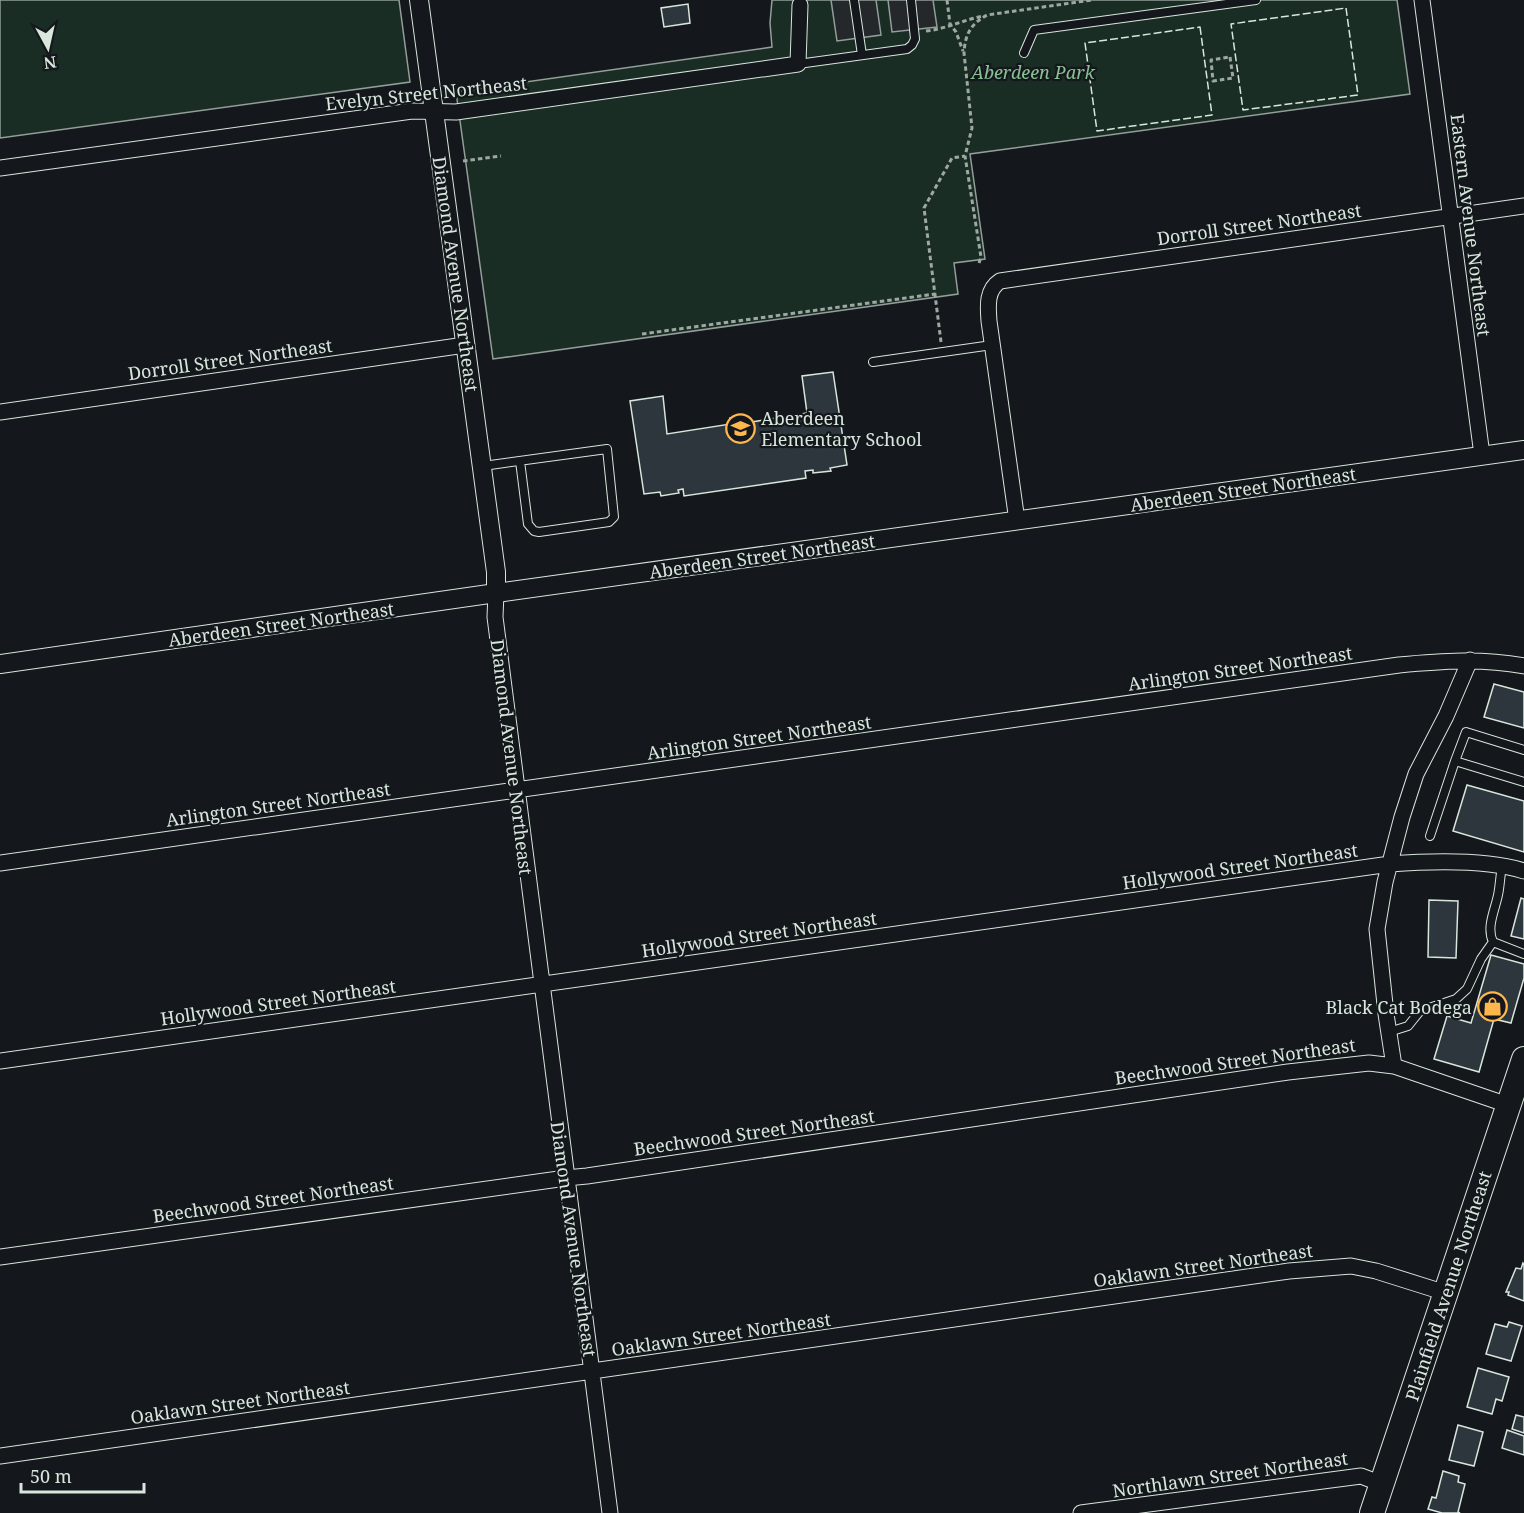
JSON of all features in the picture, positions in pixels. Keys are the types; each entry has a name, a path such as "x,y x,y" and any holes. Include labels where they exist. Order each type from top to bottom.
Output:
{"main road":[{"name":"Plainfield Avenue Northeast","path":"1372,1513 1524,1059"}],"street":[{"name":"Diamond Avenue Northeast","path":"419,0 496,572 495,617 516,791 610,1513"},
{"name":"Eastern Avenue Northeast","path":"1422,0 1482,455"},
{"path":"798,64 799,3"},
{"name":"Evelyn Street Northeast","path":"0,168 411,111 456,112 798,64"},
{"name":"Dorroll Street Northeast","path":"992,345 989,298 992,287 1000,281 1524,206"},
{"name":"Dorroll Street Northeast","path":"0,412 465,345"},
{"path":"992,345 1017,521"},
{"name":"Aberdeen Street Northeast","path":"0,664 1524,450"},
{"path":"1394,1066 1377,929 1390,864 1416,774 1446,716 1470,660"},
{"name":"Arlington Street Northeast","path":"0,863 1399,665 1470,660 1506,662 1524,666"},
{"name":"Hollywood Street Northeast","path":"0,1061 1390,864 1456,862 1524,871"},
{"name":"Beechwood Street Northeast","path":"0,1257 598,1175 1288,1072 1370,1063 1394,1066 1508,1105"},
{"name":"Oaklawn Street Northeast","path":"0,1455 1289,1271 1351,1266 1376,1271 1446,1293"},
{"name":"Northlawn Street Northeast","path":"1081,1513 1361,1476 1382,1484"}],"lane":[{"path":"854,0 862,55"},
{"path":"798,64 907,49 912,45 915,33 911,0"},
{"path":"1024,53 1034,30 1256,0"},
{"path":"873,362 992,345"},
{"path":"482,466 607,449 614,517 609,522 534,531 528,524 520,461"},
{"path":"1430,836 1466,732 1524,750"},
{"path":"1455,761 1524,782"},
{"path":"1389,1032 1408,1026 1419,1011 1456,999 1467,989 1481,959 1493,942 1490,930 1502,867"},
{"path":"1493,942 1524,954"}],"path":[{"path":"947,0 950,24 964,52"},
{"path":"915,33 945,28 950,24 987,15 1092,0"},
{"path":"979,263 981,257 965,156 972,128 964,40 969,29 987,15"},
{"path":"1230,57 1233,78 1213,81 1212,70 1210,60 1230,57"},
{"path":"1231,68 1237,67"},
{"path":"1206,71 1212,70"},
{"path":"463,161 501,156"},
{"path":"942,352 924,208 952,158 965,156"},
{"path":"642,334 935,294"}],"green space":[{"path":"0,0 399,0 410,82 0,138"},
{"name":"Aberdeen Park","path":"772,0 1397,0 1410,94 970,154 985,259 954,263 958,294 493,359 456,92 772,47 770,23"}],"shaded area":[{"path":"831,0 876,0 881,35 837,41"},
{"path":"888,0 933,0 937,27 892,32"}],"building":[{"path":"688,4 690,23 664,27 661,8"},
{"name":"Aberdeen Elementary School","path":"833,372 847,465 830,468 831,471 813,473 813,470 805,471 806,478 684,496 683,489 678,490 679,493 661,496 660,492 644,494 630,401 663,396 667,434 731,424 730,418 745,416 745,423 807,413 802,376"},
{"path":"1494,684 1524,692 1524,728 1484,717"},
{"path":"1467,785 1524,801 1524,852 1453,831"},
{"path":"1521,898 1524,899 1524,939 1511,936"},
{"path":"1429,900 1458,901 1456,958 1428,957"},
{"path":"1491,955 1524,964 1524,978 1511,1023 1494,1019 1479,1072 1434,1059 1447,1016 1471,1023"},
{"path":"1523,1263 1524,1301 1506,1292 1516,1268 1521,1269"},
{"path":"1509,1322 1522,1326 1511,1361 1486,1354 1495,1324 1507,1327"},
{"path":"1478,1368 1509,1377 1502,1401 1496,1399 1492,1414 1467,1407"},
{"path":"1516,1415 1524,1417 1524,1433 1512,1429"},
{"path":"1458,1425 1483,1432 1474,1466 1449,1460"},
{"path":"1507,1430 1524,1436 1524,1455 1502,1448"},
{"path":"1443,1471 1459,1476 1458,1482 1465,1484 1458,1512 1460,1513 1442,1513 1428,1509 1432,1497 1436,1498"}],"fence":[{"path":"1346,8 1358,95 1243,110 1231,24 1346,8"},
{"path":"1200,27 1212,115 1097,131 1085,43 1200,27"}],"place":[{"name":"Aberdeen Elementary School","path":"740,428"},
{"name":"Black Cat Bodega","path":"1493,1007"}]}
